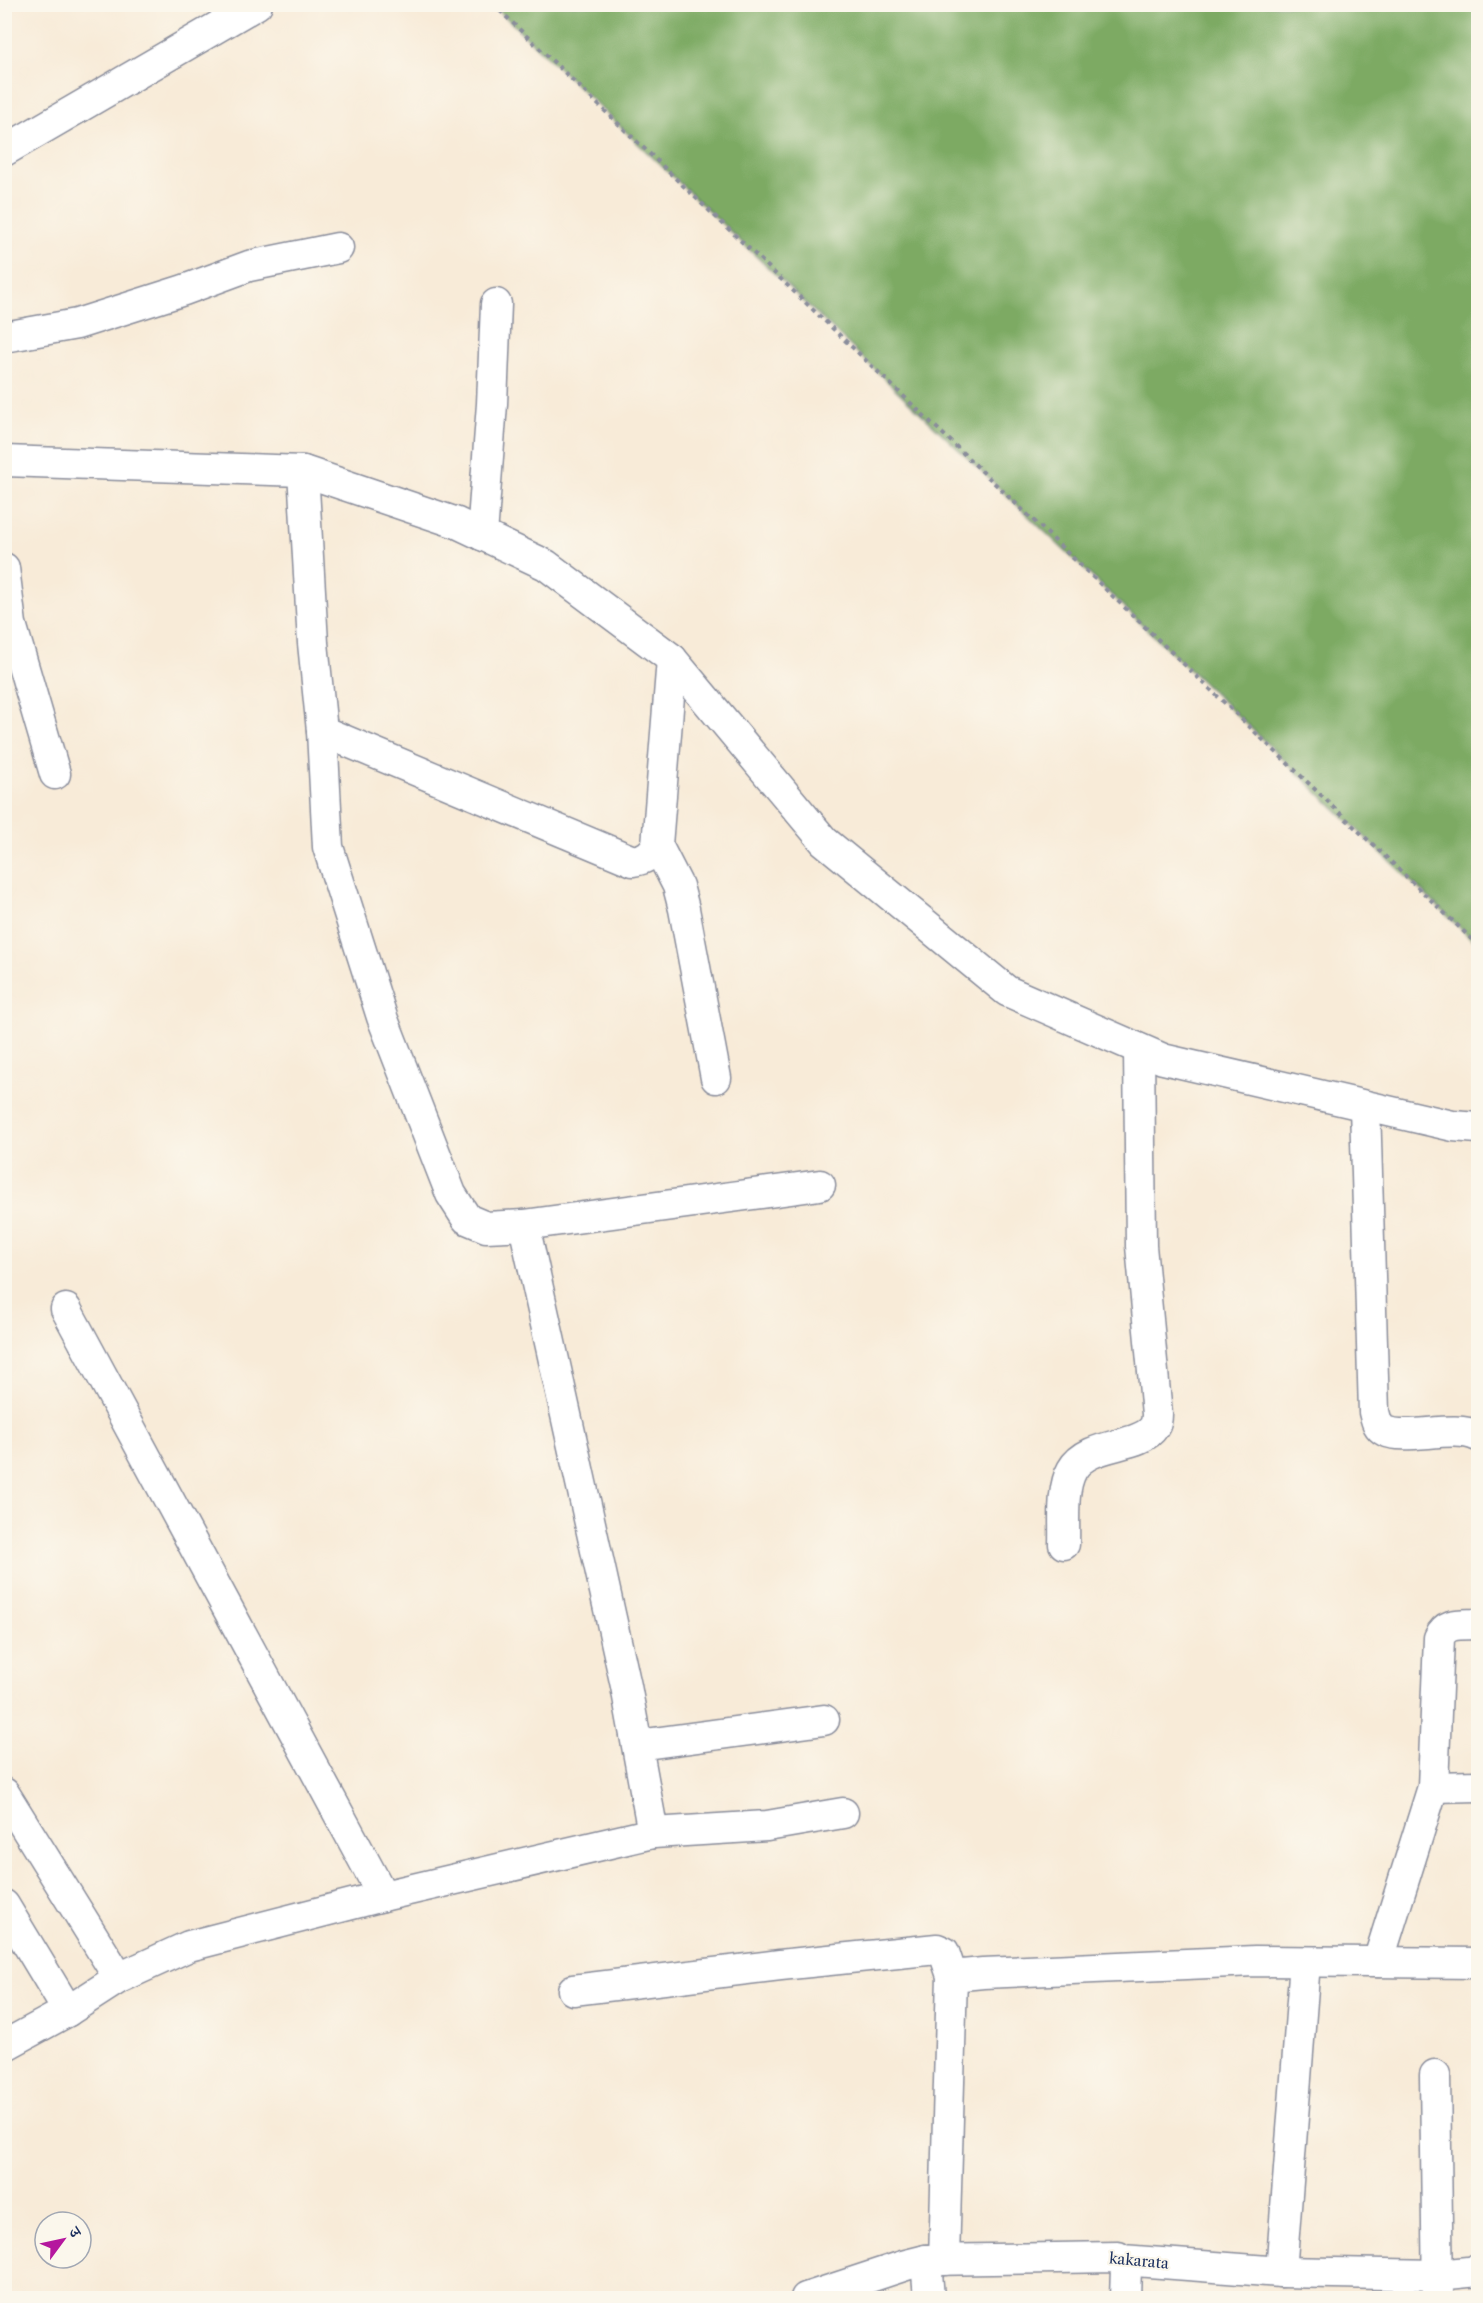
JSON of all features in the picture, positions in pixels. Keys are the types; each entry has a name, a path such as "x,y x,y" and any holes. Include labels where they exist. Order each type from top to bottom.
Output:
{"street":[{"path":"4,151 256,4"},
{"path":"4,337 77,324 184,290 249,266 338,248"},
{"path":"482,535 492,404 495,304"},
{"path":"4,461 303,471 457,523 546,565 672,659 824,841 1007,991 1162,1059 1452,1126 1479,1128"},
{"path":"303,471 313,643 322,731 328,847 331,861 382,1017 451,1194 467,1219 486,1227 524,1225 820,1185"},
{"path":"4,568 11,624 56,774"},
{"path":"322,731 633,861 644,859 652,854 657,845 672,659"},
{"path":"657,845 678,886 684,909 716,1078"},
{"path":"1064,1544 1066,1491 1072,1470 1081,1459 1096,1451 1149,1434 1155,1426 1157,1414 1140,1246 1139,1049"},
{"path":"1365,1106 1374,1412 1377,1424 1385,1431 1398,1433 1464,1431 1479,1436"},
{"path":"524,1225 638,1745 653,1833"},
{"path":"66,1309 383,1896"},
{"path":"1378,1962 1433,1787 1439,1638 1443,1629 1449,1626 1479,1624"},
{"path":"638,1745 824,1720"},
{"path":"1433,1787 1479,1786"},
{"path":"4,1793 118,1978"},
{"path":"4,2046 68,2011 118,1978 189,1946 383,1896 653,1833 767,1826 843,1813"},
{"path":"4,1905 68,2011"},
{"path":"573,1990 780,1965 937,1949 944,1952 952,1976 935,2260 929,2298"},
{"path":"952,1976 1231,1962 1479,1963"},
{"path":"1281,2272 1305,1962"},
{"path":"1435,2075 1438,2287"},
{"name":"kakarata","path":"806,2298 906,2265 935,2260 1118,2257 1122,2260 1438,2287 1479,2271"},
{"path":"1122,2260 1126,2268 1125,2298"}],"path":[{"path":"492,4 1479,945"}],"green space":[{"path":"493,5 1478,5 1478,945"}]}
